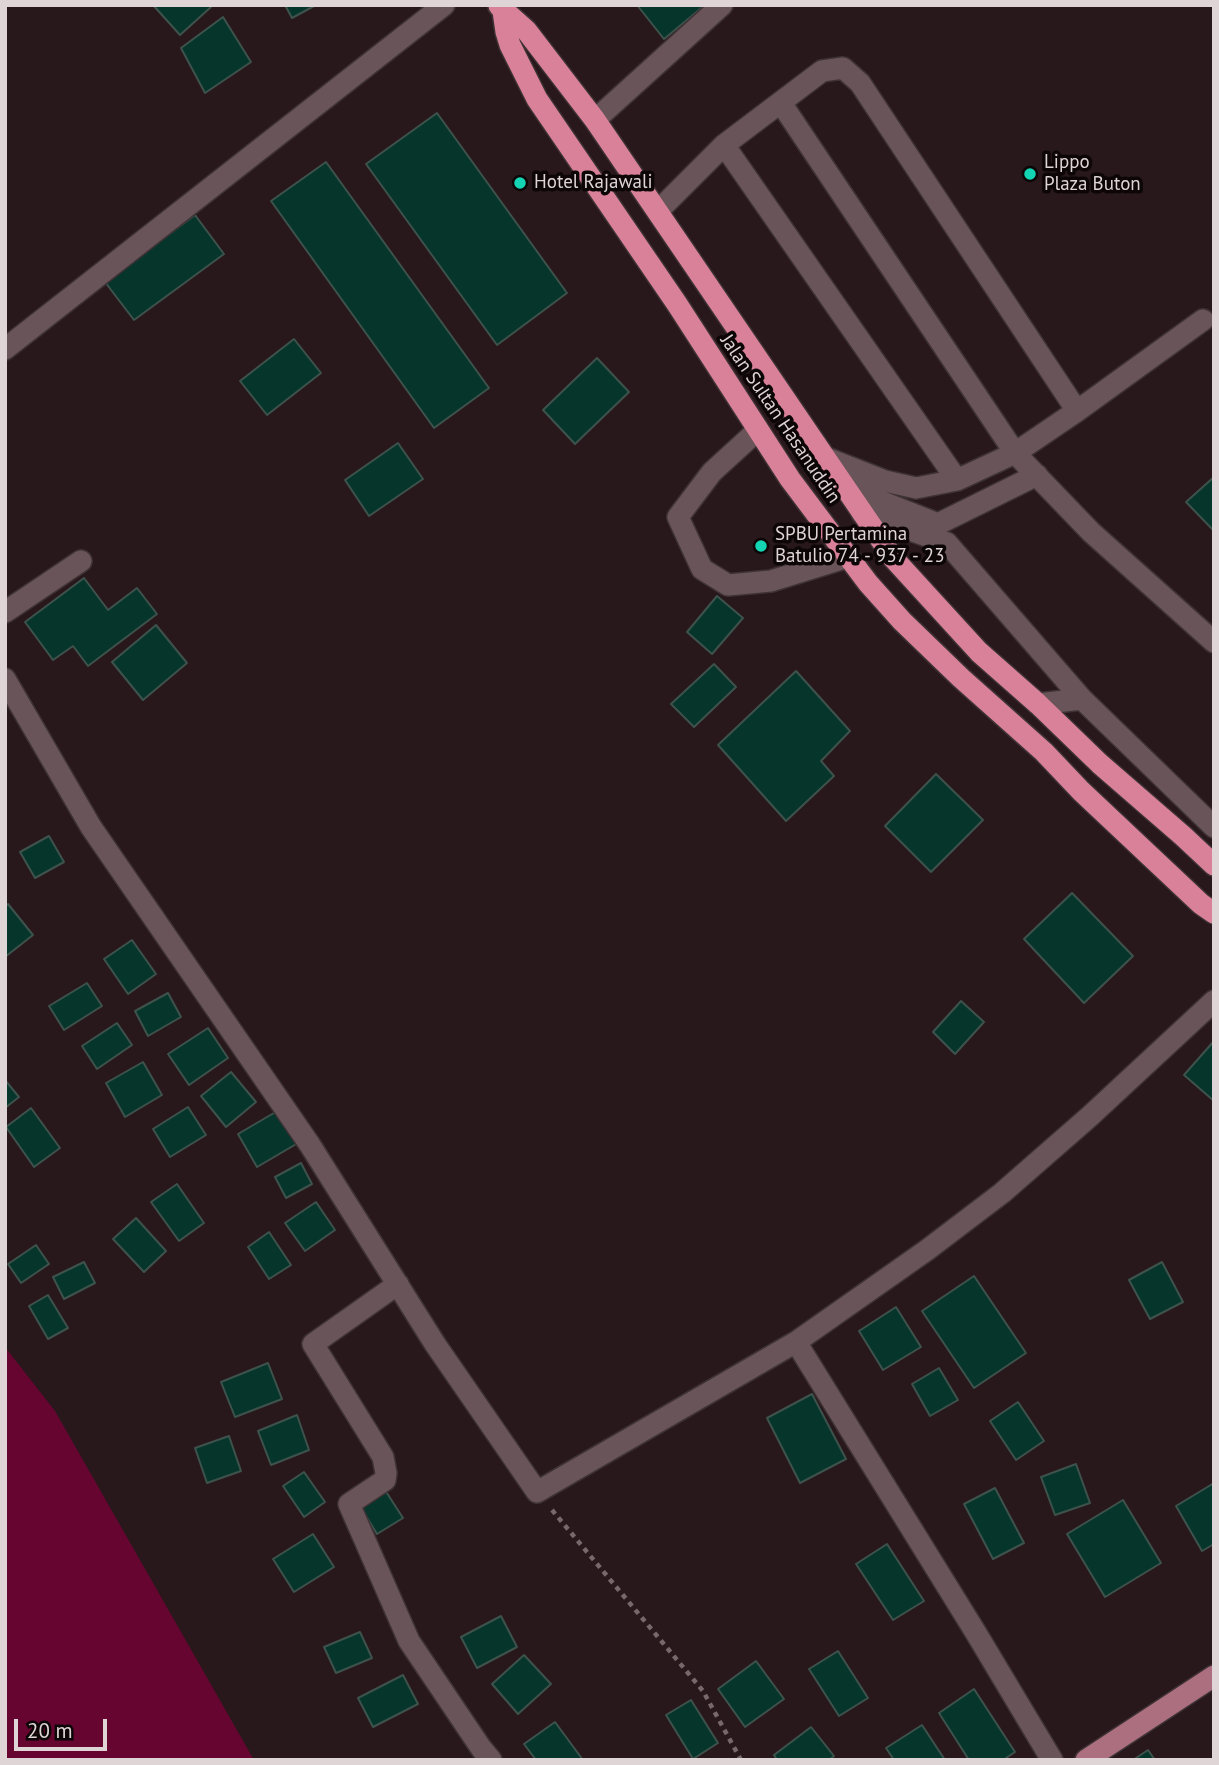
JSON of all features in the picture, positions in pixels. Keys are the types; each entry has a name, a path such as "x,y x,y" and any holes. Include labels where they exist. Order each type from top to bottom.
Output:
{"highway":[{"name":"Jalan Sultan Hasanuddin","path":"500,8 526,30 594,120 862,513 911,580 979,652 1214,865"},
{"name":"Jalan Sultan Hasanuddin","path":"500,8 510,45 537,99 677,304 790,479 868,583 902,621 961,678 1044,752 1081,791 1200,904 1214,913"}],"main road":[{"path":"1086,1760 1214,1676"}],"street":[{"path":"5,348 444,5"},
{"path":"594,120 722,5"},
{"path":"658,211 724,145 822,71 843,68 860,83 1077,411"},
{"path":"781,103 1015,453 1091,532 1214,642"},
{"path":"724,145 957,480"},
{"path":"824,457 885,481 916,488 957,480 1015,453 1203,320"},
{"path":"758,430 712,472 678,517 702,569 728,585 772,581 848,557"},
{"path":"845,487 938,524 1037,475"},
{"path":"862,513 947,543 1082,699 1214,827"},
{"path":"5,612 81,561"},
{"path":"5,679 91,827 310,1145 435,1344 537,1492 796,1342 927,1250 1002,1193 1214,1001"},
{"path":"1038,704 1082,699"},
{"path":"398,1284 313,1344 383,1457 385,1480 349,1504 409,1641 491,1760"},
{"path":"796,1342 1052,1760"}],"path":[{"path":"537,1492 703,1691 741,1760"}],"shaded area":[{"path":"5,1347 55,1411 254,1760 5,1760"}],"building":[{"path":"153,5 209,5 211,7 180,35"},
{"path":"285,5 316,5 292,18"},
{"path":"637,5 705,5 664,39"},
{"path":"223,17 251,62 205,93 181,48"},
{"path":"437,113 567,293 497,345 366,164"},
{"path":"326,162 489,388 434,428 271,201"},
{"path":"195,215 224,254 134,320 105,282"},
{"path":"294,339 321,373 267,415 240,381"},
{"path":"597,358 629,392 575,444 543,410"},
{"path":"398,443 423,479 369,516 345,480"},
{"path":"1214,477 1214,531 1186,502"},
{"path":"84,578 108,610 137,588 157,614 88,666 73,646 53,660 25,622"},
{"path":"717,596 743,618 712,654 687,632"},
{"path":"156,625 187,663 143,700 112,662"},
{"path":"714,664 736,687 694,727 671,704"},
{"path":"796,671 850,731 821,761 834,776 786,821 718,745"},
{"path":"936,774 983,820 931,872 885,826"},
{"path":"49,836 64,862 35,878 20,852"},
{"path":"1072,893 1133,956 1084,1003 1024,939"},
{"path":"8,904 33,935 5,957 5,906"},
{"path":"132,940 156,974 128,994 104,959"},
{"path":"87,983 102,1006 64,1030 49,1006"},
{"path":"168,993 181,1017 148,1036 135,1011"},
{"path":"961,1001 984,1022 955,1054 933,1032"},
{"path":"117,1023 132,1045 97,1069 82,1046"},
{"path":"208,1028 228,1058 189,1085 168,1054"},
{"path":"1214,1041 1214,1101 1184,1075"},
{"path":"143,1062 162,1095 125,1117 106,1083"},
{"path":"231,1072 256,1102 226,1127 201,1096"},
{"path":"5,1080 19,1097 5,1108"},
{"path":"188,1107 206,1135 170,1157 153,1129"},
{"path":"31,1108 60,1148 34,1167 6,1127"},
{"path":"279,1110 298,1143 257,1167 238,1134"},
{"path":"301,1163 312,1184 286,1198 275,1177"},
{"path":"177,1184 204,1223 179,1241 151,1202"},
{"path":"316,1202 335,1230 305,1251 285,1223"},
{"path":"136,1218 166,1251 144,1272 113,1239"},
{"path":"269,1232 291,1265 269,1279 248,1247"},
{"path":"36,1245 49,1264 21,1283 8,1264"},
{"path":"84,1262 95,1283 64,1299 53,1277"},
{"path":"1162,1262 1183,1302 1150,1319 1129,1280"},
{"path":"974,1276 1026,1353 974,1388 922,1311"},
{"path":"48,1295 68,1328 48,1339 29,1306"},
{"path":"896,1307 921,1347 883,1370 859,1331"},
{"path":"268,1363 282,1399 235,1417 221,1382"},
{"path":"939,1368 958,1400 930,1416 912,1384"},
{"path":"812,1394 846,1459 800,1483 767,1418"},
{"path":"1018,1402 1044,1441 1016,1460 990,1421"},
{"path":"297,1415 309,1450 271,1465 258,1431"},
{"path":"229,1436 241,1471 207,1483 195,1448"},
{"path":"1076,1464 1090,1503 1055,1515 1041,1477"},
{"path":"304,1472 325,1502 304,1517 283,1486"},
{"path":"1214,1483 1214,1544 1202,1551 1176,1506"},
{"path":"995,1488 1024,1543 993,1559 964,1504"},
{"path":"385,1490 403,1518 377,1534 360,1506"},
{"path":"1123,1500 1161,1563 1105,1597 1067,1534"},
{"path":"313,1534 334,1567 294,1592 273,1559"},
{"path":"887,1544 924,1601 893,1620 856,1564"},
{"path":"501,1616 517,1647 477,1668 461,1637"},
{"path":"360,1632 372,1658 336,1673 324,1647"},
{"path":"838,1651 868,1698 839,1716 809,1669"},
{"path":"524,1655 551,1684 518,1714 492,1684"},
{"path":"756,1661 784,1699 745,1727 718,1689"},
{"path":"403,1675 418,1704 373,1727 358,1698"},
{"path":"974,1689 1015,1752 1003,1760 969,1760 939,1713"},
{"path":"691,1700 718,1743 693,1759 666,1715"},
{"path":"555,1722 583,1760 536,1760 524,1744"},
{"path":"922,1725 945,1760 894,1760 886,1748"},
{"path":"811,1727 834,1756 829,1760 777,1760 774,1755"},
{"path":"1148,1750 1155,1760 1133,1760"}],"place":[{"name":"Lippo Plaza Buton","path":"1030,174"},
{"name":"Hotel Rajawali","path":"520,183"},
{"name":"SPBU Pertamina Batulio 74 - 937 - 23","path":"761,546"}]}
